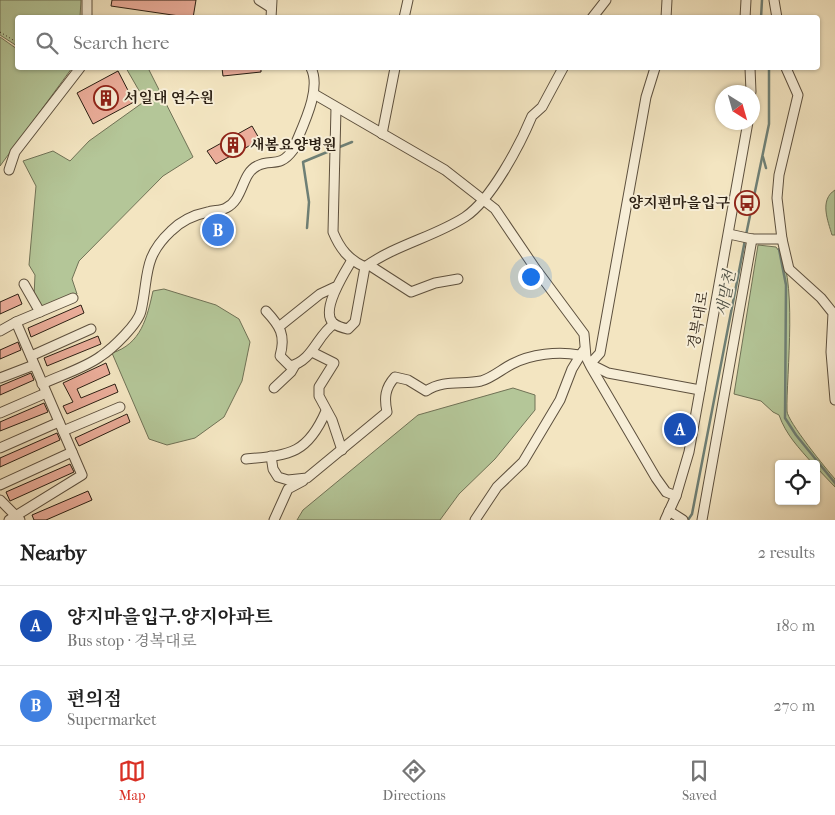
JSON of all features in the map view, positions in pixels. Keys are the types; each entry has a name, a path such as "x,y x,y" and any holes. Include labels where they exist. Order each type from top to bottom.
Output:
{"street":[{"path":"87,0 87,15"},
{"path":"259,0 271,3"},
{"path":"405,15 408,0"},
{"path":"594,15 606,0"},
{"path":"666,0 666,15"},
{"path":"745,15 746,0"},
{"path":"774,0 776,15"},
{"path":"9,170 16,152 78,70"},
{"path":"42,384 101,357 135,324 141,312 146,275 160,243 187,218 227,208 239,196 250,171 254,167 260,164 275,163 288,156 293,150 314,94 314,76 312,70"},
{"path":"382,134 395,70"},
{"path":"367,266 465,217 485,200 532,116 542,107 562,70"},
{"path":"590,364 600,353 646,97 654,70"},
{"path":"750,70 751,85"},
{"path":"787,70 798,95 778,183 777,198 782,239 789,269 821,298 833,313 831,352 835,400"},
{"path":"314,94 445,170 495,209 535,268 573,316 584,334 590,364 656,478 666,492 676,496"},
{"path":"336,108 333,232 338,244 352,260 367,266 411,292 436,284 458,280"},
{"name":"경복대로","path":"665,520 686,467 747,130"},
{"path":"729,234 752,239 782,239"},
{"path":"702,520 752,239"},
{"path":"352,260 335,287 331,304 331,320 334,324 348,329 355,322 367,266"},
{"path":"24,284 40,312"},
{"path":"280,326 320,294 335,287"},
{"path":"0,331 16,322 73,298"},
{"path":"266,311 280,326 283,348 280,356 285,363 290,366 295,365"},
{"path":"0,500 15,518 82,475 16,322"},
{"path":"274,388 291,372 295,365 312,352 329,327 334,324"},
{"path":"0,378 91,329"},
{"path":"475,520 497,488 523,462 560,400 579,355 586,347"},
{"path":"312,352 334,363 319,387 319,396 337,431 342,450"},
{"path":"274,520 288,489 307,478 386,412 384,401 386,391 395,377 408,380 426,390 435,385 451,382 481,380 514,363 551,353 579,355"},
{"path":"590,364 608,373 700,390"},
{"path":"0,413 46,393"},
{"path":"63,432 120,407"},
{"path":"246,458 292,453 316,432 326,411"},
{"path":"0,448 59,422"},
{"path":"0,485 72,452"},
{"path":"270,456 273,469 278,477 288,480 307,478"},
{"path":"669,511 683,520"}],"path":[{"path":"0,32 15,42"}],"green space":[{"path":"0,0 81,0 80,15 15,15 15,45 0,35"},
{"path":"0,37 15,48 15,70 71,70 0,166"},
{"path":"127,70 149,70 193,157 163,176 79,261 72,279 77,294 42,308 34,296 35,275 29,265 36,186 23,161 53,151 70,161 89,141 145,101"},
{"path":"835,190 835,235 832,235 826,205 830,194"},
{"path":"758,245 776,247 783,259 789,300 787,411 793,425 819,460 810,460 793,441 779,415 761,401 734,394"},
{"path":"164,289 216,305 239,319 250,342 242,381 224,417 195,438 167,445 149,439 112,353 122,349 136,337 145,320 153,291"},
{"path":"513,388 535,395 535,410 495,459 459,494 440,520 297,520 303,510 418,415"},
{"path":"820,461 835,479 835,487 820,471"}],"building":[{"path":"112,0 196,0 194,15 172,15 111,6"},
{"path":"222,70 261,70 261,72 223,76"},
{"name":"서일대 연수원","path":"118,71 134,102 93,124 77,93"},
{"name":"새봄요양병원","path":"252,126 260,140 216,164 207,151"},
{"path":"18,294 22,304 0,314 0,302"},
{"path":"81,305 84,313 31,337 28,328"},
{"path":"98,336 101,344 47,366 44,358"},
{"path":"18,342 21,350 0,359 0,350"},
{"path":"106,363 110,374 77,389 81,398 115,384 118,392 67,414 63,406 73,402 63,383"},
{"path":"31,373 34,380 0,395 0,386"},
{"path":"44,403 48,412 0,431 0,422"},
{"path":"127,414 130,422 79,446 75,438"},
{"path":"57,433 60,440 0,467 0,458"},
{"path":"70,464 74,472 10,501 6,492"},
{"path":"88,491 92,500 46,520 34,520 32,515"}],"waterway":[{"name":"새말천","path":"761,15 762,0"},
{"name":"새말천","path":"746,235 769,124 769,70"},
{"path":"337,148 352,142"},
{"path":"307,228 309,202 303,162 332,150"},
{"name":"새말천","path":"763,157 766,168"},
{"name":"새말천","path":"688,520 692,514 745,240"},
{"path":"779,249 786,285 785,418 796,435 835,483"}],"place":[{"name":"서일대 연수원","path":"106,98"},
{"name":"새봄요양병원","path":"233,145"},
{"name":"양지편마을입구","path":"747,203"},
{"name":"편의점","path":"218,230"},
{"name":"양지마을입구.양지아파트","path":"680,429"}]}
